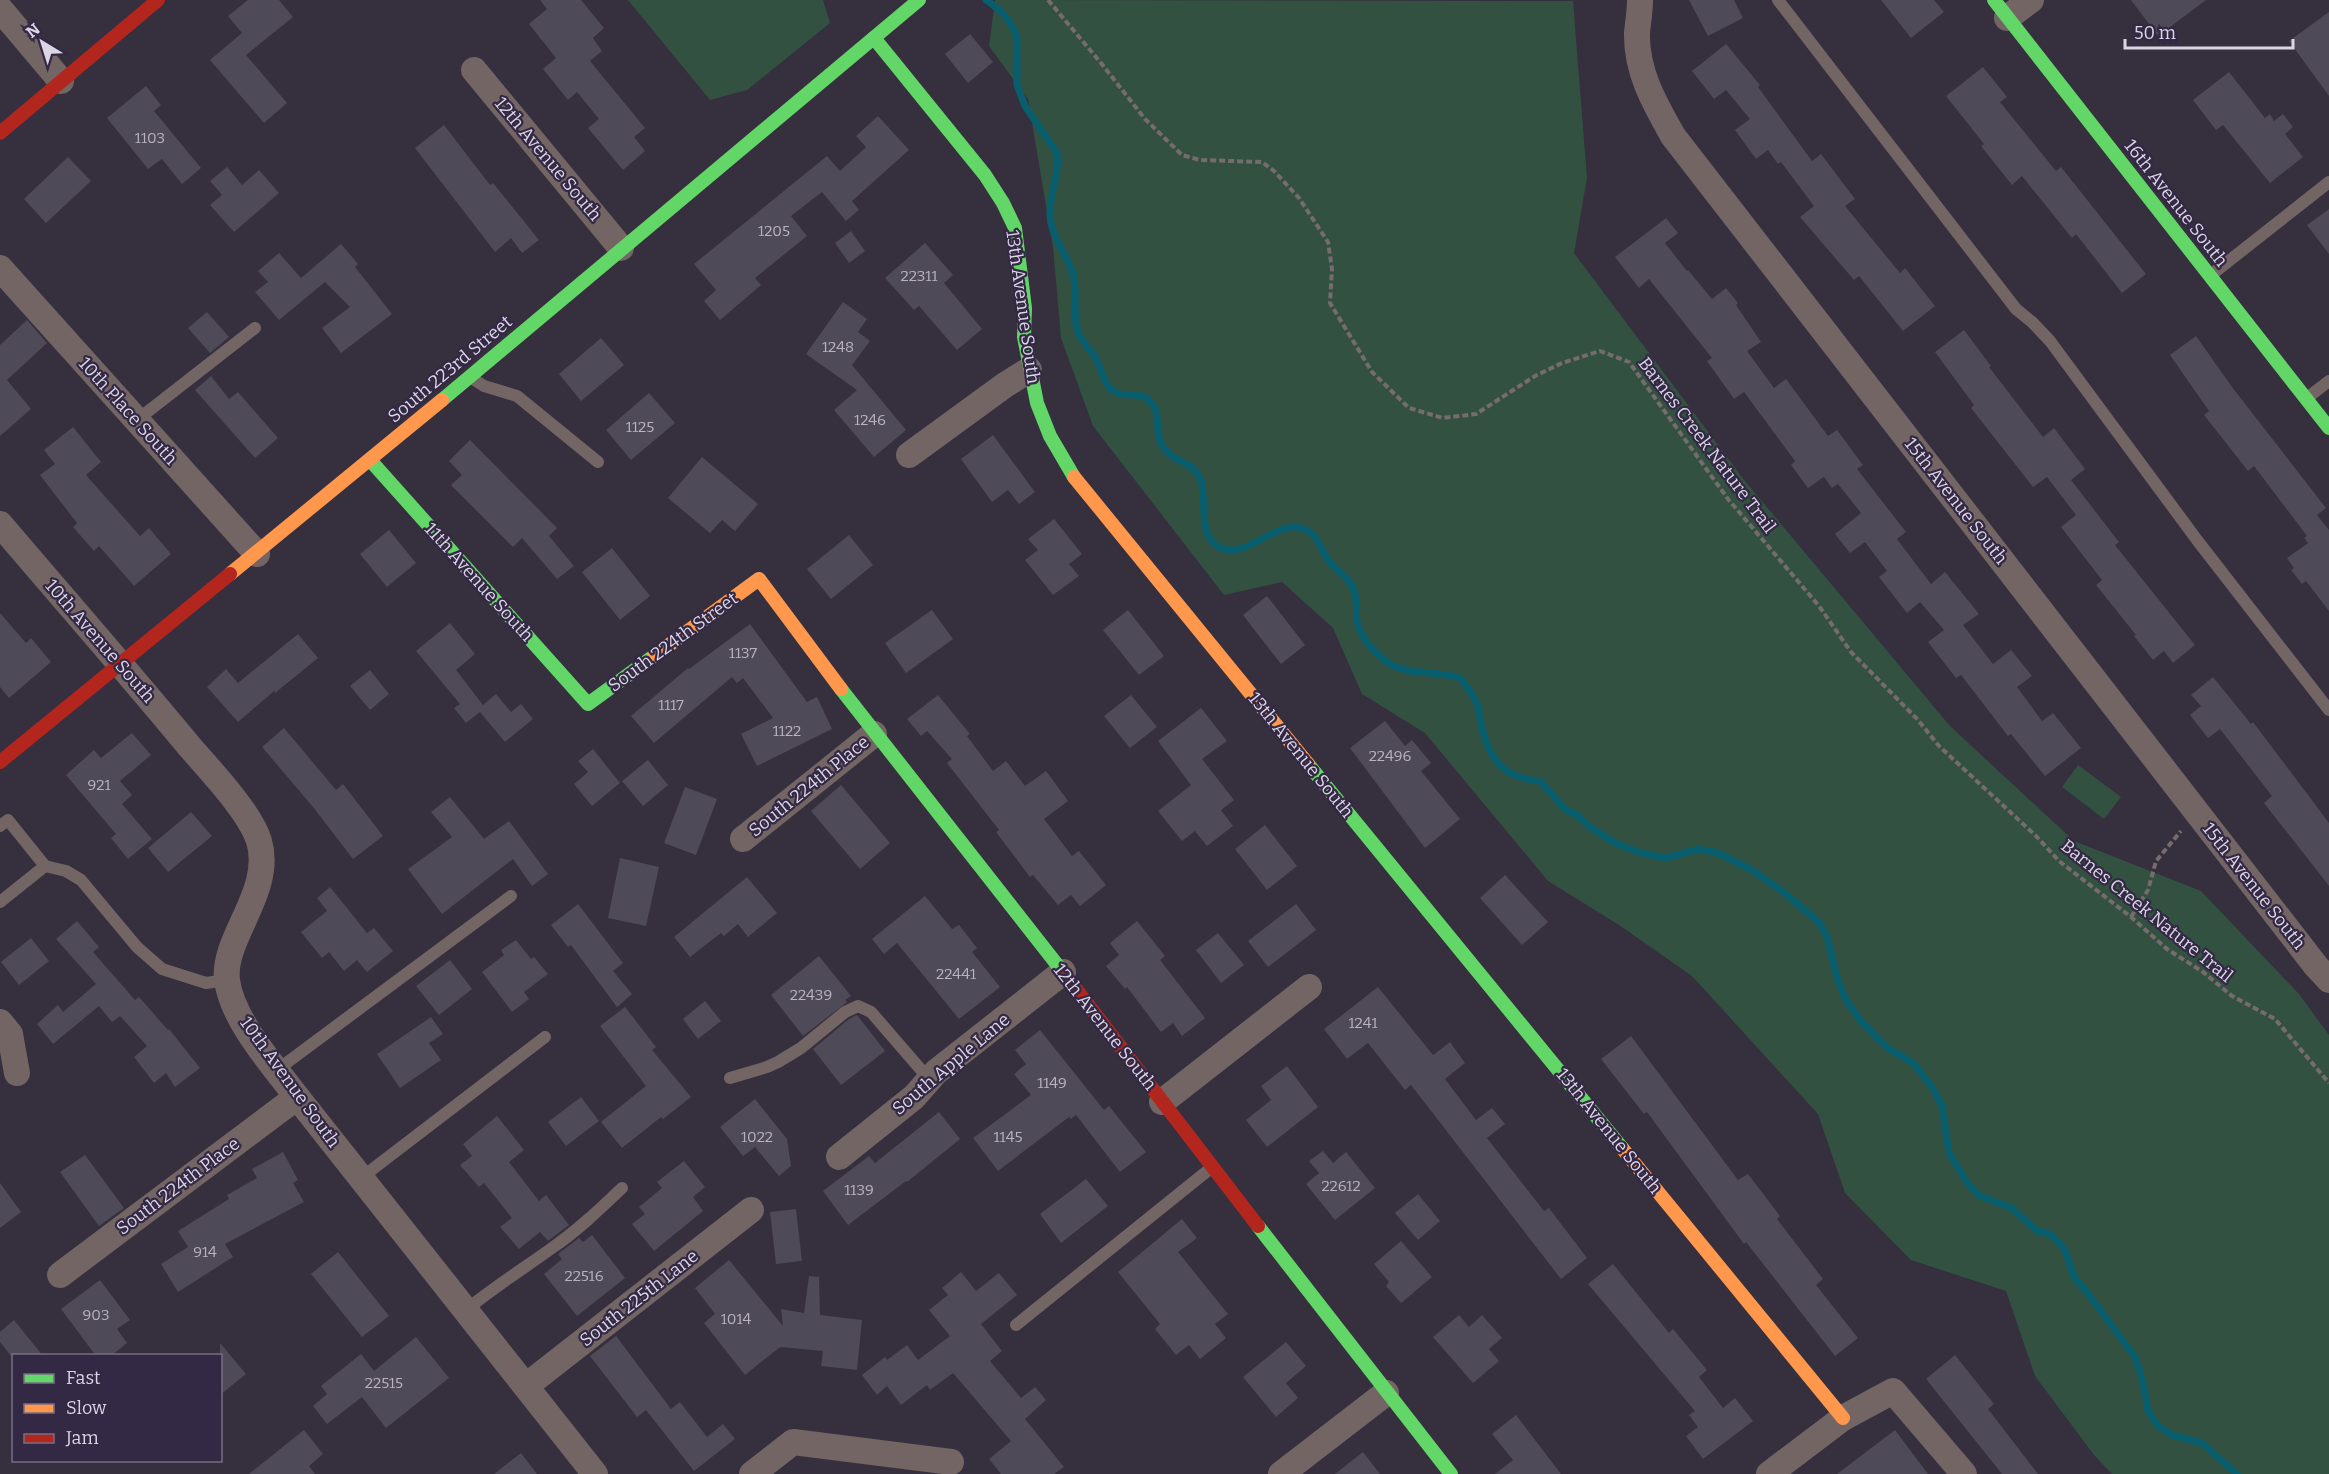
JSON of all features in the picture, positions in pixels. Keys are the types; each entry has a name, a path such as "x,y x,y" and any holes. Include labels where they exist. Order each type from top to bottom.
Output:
{"street":[{"path":"0,133 158,0"},
{"name":"South 223rd Street","path":"0,762 257,554 919,0"},
{"name":"15th Avenue South","path":"1640,0 1637,35 1641,72 1673,136 2329,980"},
{"path":"2001,9 2031,0"},
{"path":"0,9 61,81"},
{"name":"16th Avenue South","path":"2001,9 2329,428"},
{"name":"13th Avenue South","path":"874,38 986,175 1015,228 1020,256 1024,337 1029,370 1037,403 1050,436 1072,474 1843,1418"},
{"name":"12th Avenue South","path":"474,70 621,248"},
{"name":"10th Place South","path":"0,268 257,554"},
{"path":"909,455 1029,370"},
{"name":"11th Avenue South","path":"370,460 588,704"},
{"name":"10th Avenue South","path":"0,524 226,790 250,823 259,841 261,851 259,876 249,911 227,965 227,980 231,994 244,1022 297,1096 595,1474"},
{"name":"12th Avenue South","path":"759,579 874,734 1063,972 1386,1393 1451,1474"},
{"name":"South 224th Street","path":"588,704 759,579"},
{"name":"South 224th Place","path":"743,839 874,734"},
{"name":"South Apple Lane","path":"839,1157 914,1097 929,1079 1063,972"},
{"path":"1162,1102 1309,987"},
{"path":"0,1022 10,1034 17,1073"},
{"name":"South 224th Place","path":"60,1275 297,1096"},
{"name":"South 225th Lane","path":"526,1386 751,1210"},
{"path":"1769,1474 1843,1418 1893,1391 1964,1474"},
{"path":"1281,1474 1386,1393"},
{"path":"752,1474 793,1442 951,1462"}],"lane":[{"path":"1778,0 2016,309 2050,341 2197,540 2329,710"},
{"path":"2210,276 2329,182"},
{"path":"137,420 255,328"},
{"path":"469,377 484,386 516,396 535,408 598,462"},
{"path":"2306,399 2329,381"},
{"path":"0,826 8,820 45,866 66,871 81,880 137,947 162,969 206,983 227,980"},
{"path":"0,902 45,866"},
{"path":"277,1070 511,896"},
{"path":"730,1078 778,1062 801,1048 844,1012 858,1006 871,1012 929,1079"},
{"path":"362,1178 545,1037"},
{"path":"1016,1325 1212,1167"},
{"path":"466,1310 494,1287 578,1228 622,1188"}],"path":[{"name":"Barnes Creek Nature Trail","path":"1048,0 1145,119 1182,155 1200,160 1262,162 1274,171 1299,198 1328,242 1332,270 1330,303 1372,372 1410,408 1443,418 1476,414 1535,376 1562,363 1600,351 1629,362 1728,499 1819,606 1851,652 1918,720 1939,746 2036,836 2058,861 2131,917 2167,949 2203,972 2232,996 2275,1019 2329,1083"},
{"path":"2131,917 2148,890 2156,861 2197,812"}],"green space":[{"path":"628,0 823,0 830,23 747,90 710,100"},
{"path":"995,0 1573,1 1587,178 1574,253 1745,481 1950,726 2074,841 2201,891 2299,994 2329,1035 2329,1474 2112,1474 2094,1455 2035,1376 2006,1291 1911,1260 1845,1193 1818,1114 1692,976 1619,925 1548,881 1425,733 1362,694 1333,628 1282,582 1224,595 1093,426 1061,338 1053,247 1028,99 989,46"},
{"path":"2078,765 2121,797 2104,819 2062,787"}],"building":[{"path":"248,0 279,0 293,17 246,55 287,103 264,123 210,60 242,33 228,16"},
{"path":"540,0 581,0 604,28 593,38 602,51 590,61 645,128 634,137 645,151 623,170 588,128 599,119 577,92 568,100 543,69 556,58 529,24 547,9"},
{"path":"1689,0 1734,0 1743,18 1708,36"},
{"path":"1881,0 1934,0 1944,12 1911,38"},
{"path":"2131,0 2206,0 2158,36"},
{"path":"2329,12 2329,96 2289,41"},
{"path":"970,34 993,62 968,83 945,54"},
{"path":"1726,44 1760,85 1758,87 1812,161 1821,154 1855,199 1845,206 1900,273 1905,268 1935,306 1903,331 1859,276 1854,280 1800,217 1814,206 1781,162 1778,164 1768,150 1756,159 1735,130 1750,119 1726,90 1714,99 1692,71"},
{"path":"1983,67 2007,97 2000,102 2056,171 2061,167 2146,274 2122,293 2076,234 2072,238 2022,176 2012,185 1981,146 1984,144 1946,96"},
{"path":"2229,72 2265,118 2270,114 2274,121 2283,114 2293,127 2285,134 2303,157 2270,183 2223,125 2216,130 2193,100"},
{"path":"146,86 161,105 154,111 201,168 182,184 162,159 148,169 107,118"},
{"path":"878,116 909,150 852,201 859,210 846,221 822,192 791,216 807,236 755,278 761,285 720,320 704,301 716,290 694,264 827,156 840,171 866,147 856,136"},
{"path":"444,125 490,185 493,183 539,240 522,253 511,238 495,252 415,148"},
{"path":"68,157 91,181 46,223 24,199"},
{"path":"227,167 242,185 259,170 279,193 234,232 210,205 222,195 210,181"},
{"path":"2329,209 2329,254 2307,225"},
{"path":"1666,218 1678,233 1665,243 1687,271 1712,299 1726,288 1738,303 1736,305 1761,342 1747,351 1774,388 1786,379 1828,436 1837,430 1863,465 1857,469 1906,532 1897,539 1931,584 1945,572 1979,614 1963,625 1993,664 2011,650 2032,676 2017,687 2042,721 2053,713 2081,748 2045,776 2011,734 2008,736 1961,675 1956,678 1928,642 1944,630 1920,602 1907,613 1879,577 1887,571 1865,542 1850,553 1835,534 1861,513 1838,484 1832,488 1824,477 1808,488 1791,465 1795,461 1744,392 1734,399 1707,361 1712,358 1649,279 1639,288 1615,257"},
{"path":"851,231 865,251 849,263 835,243"},
{"path":"925,243 953,275 944,283 982,329 957,350 919,306 914,310 885,278"},
{"path":"341,244 358,264 355,267 392,314 341,353 322,328 350,307 325,282 279,320 255,292 268,282 258,271 279,253 301,278"},
{"path":"843,302 867,319 858,332 870,341 852,365 906,430 874,457 834,410 857,390 806,354"},
{"path":"207,312 229,337 210,353 188,328"},
{"path":"27,320 47,343 7,380 31,409 0,436 0,345"},
{"path":"1964,330 1991,366 1989,367 2043,437 2054,428 2085,469 2071,480 2119,542 2115,545 2195,645 2173,663 2164,651 2153,660 2134,636 2136,635 2096,585 2102,580 2061,527 2076,515 2047,477 2033,487 1971,408 1974,405 1935,352"},
{"path":"2196,336 2232,387 2326,508 2317,515 2329,530 2329,611 2306,581 2302,584 2291,570 2294,568 2287,558 2308,543 2304,538 2307,536 2254,466 2248,471 2204,415 2209,411 2170,355"},
{"path":"601,338 624,365 581,401 559,374"},
{"path":"211,376 229,399 238,392 278,438 255,458 195,390"},
{"path":"649,393 675,423 631,460 606,430"},
{"path":"73,427 101,462 86,475 140,536 149,528 171,554 134,586 99,546 94,551 73,527 77,523 40,475 55,464 44,450"},
{"path":"993,435 1035,492 1019,504 1008,490 992,502 961,459"},
{"path":"470,440 557,528 549,536 574,566 557,579 522,538 513,547 451,485 462,475 449,461"},
{"path":"702,457 758,504 735,531 722,520 710,533 668,498"},
{"path":"1054,519 1082,554 1069,564 1079,576 1053,595 1025,560 1038,550 1028,539"},
{"path":"389,530 416,563 387,587 360,554"},
{"path":"849,535 873,565 831,599 807,569"},
{"path":"612,548 650,596 620,620 582,572"},
{"path":"1267,596 1305,645 1281,664 1243,615"},
{"path":"932,610 953,639 906,673 885,643"},
{"path":"1128,610 1164,656 1139,675 1103,630"},
{"path":"0,613 26,643 31,638 51,662 9,698 0,687"},
{"path":"450,623 475,654 456,670 483,705 496,694 511,712 521,704 533,719 505,742 480,712 466,723 454,708 460,704 416,651"},
{"path":"750,624 807,702 817,697 832,729 757,766 741,734 773,718 743,678 737,683 732,677 654,743 631,716 688,668"},
{"path":"298,634 318,658 238,722 207,687 226,669 238,683"},
{"path":"370,670 389,694 370,710 350,686"},
{"path":"2213,677 2251,724 2253,722 2329,823 2329,886 2264,803 2272,796 2220,729 2208,738 2190,715 2201,706 2191,695"},
{"path":"938,695 970,734 967,736 993,771 1006,761 1025,786 1046,771 1068,801 1044,819 1072,856 1079,851 1106,885 1080,906 1071,895 1058,905 1033,875 1030,877 996,832 999,830 947,763 952,759 927,731 921,736 907,719"},
{"path":"1131,695 1157,727 1130,748 1104,716"},
{"path":"1201,708 1227,741 1202,759 1234,800 1221,810 1233,826 1207,846 1195,831 1182,841 1158,811 1191,785 1158,741"},
{"path":"1385,721 1405,746 1412,740 1431,763 1421,771 1460,819 1425,848 1350,748"},
{"path":"284,728 336,790 343,784 383,836 353,859 262,747"},
{"path":"132,733 151,755 120,781 132,795 122,804 152,839 128,859 111,838 116,834 66,775 94,750 101,758"},
{"path":"593,749 620,783 592,806 574,784 588,772 578,761"},
{"path":"648,760 668,785 643,806 622,781"},
{"path":"841,785 890,843 860,869 811,811"},
{"path":"685,787 717,799 696,855 664,843"},
{"path":"450,797 484,839 509,821 548,874 532,886 513,859 442,914 408,869 452,837 431,812"},
{"path":"191,812 212,836 168,872 148,848"},
{"path":"1265,825 1297,866 1267,890 1235,849"},
{"path":"620,858 659,867 646,926 608,918"},
{"path":"1505,875 1548,922 1522,945 1480,898"},
{"path":"747,877 777,913 748,937 738,924 724,936 721,933 690,957 674,937"},
{"path":"330,887 367,933 374,928 393,951 367,972 357,960 344,971 329,952 322,958 301,932 327,911 317,898"},
{"path":"925,896 952,929 959,925 977,948 972,952 1000,987 959,1019 897,943 884,954 872,939"},
{"path":"578,904 623,963 613,971 632,994 617,1007 571,945 568,947 551,925"},
{"path":"1296,904 1316,930 1268,967 1248,941"},
{"path":"77,921 99,947 93,952 135,1000 139,997 169,1029 200,1068 175,1087 166,1073 154,1083 134,1057 147,1046 120,1016 112,1022 99,1006 53,1044 37,1024 58,1005 63,1012 96,984 56,939"},
{"path":"1137,921 1165,956 1160,960 1205,1018 1182,1036 1173,1023 1161,1032 1127,987 1125,989 1106,966 1119,955 1110,943"},
{"path":"1218,933 1244,965 1221,983 1196,950"},
{"path":"31,938 49,961 19,985 1,962"},
{"path":"516,940 531,959 534,957 548,974 524,992 529,999 512,1012 482,972 504,955 501,950"},
{"path":"819,956 851,996 845,1000 847,1002 803,1036 771,995"},
{"path":"450,960 472,989 439,1015 416,986"},
{"path":"1378,987 1433,1055 1450,1042 1465,1063 1445,1079 1476,1120 1492,1108 1505,1124 1487,1138 1544,1211 1549,1208 1587,1258 1561,1279 1411,1085 1405,1090 1368,1043 1347,1059 1324,1029"},
{"path":"705,1001 721,1021 698,1039 683,1019"},
{"path":"625,1007 656,1047 652,1050 691,1097 622,1148 601,1122 646,1086 600,1026"},
{"path":"857,1015 885,1051 841,1085 813,1049"},
{"path":"431,1017 443,1034 429,1043 441,1060 400,1088 377,1054"},
{"path":"1040,1030 1104,1110 1109,1106 1146,1152 1120,1172 1076,1115 1071,1119 1069,1117 998,1171 973,1138 1031,1095 1014,1074 1026,1064 1015,1050"},
{"path":"1631,1036 1738,1180 1748,1174 1780,1216 1777,1219 1823,1279 1816,1285 1858,1338 1835,1356 1746,1242 1744,1244 1647,1112 1644,1114 1601,1059"},
{"path":"1287,1066 1318,1107 1267,1147 1246,1120 1271,1100 1261,1086"},
{"path":"581,1097 599,1121 566,1146 548,1122"},
{"path":"755,1099 787,1139 791,1166 779,1176 755,1147 743,1156 720,1127"},
{"path":"939,1112 960,1139 907,1182 848,1225 823,1191 869,1156 875,1163"},
{"path":"497,1116 524,1150 509,1162 539,1201 546,1195 569,1225 548,1241 540,1232 519,1249 500,1227 512,1218 484,1183 479,1187 460,1165 472,1156 463,1144"},
{"path":"1323,1151 1333,1163 1346,1152 1375,1188 1335,1220 1306,1184 1319,1173 1309,1161"},
{"path":"283,1152 298,1180 293,1183 304,1202 225,1244 233,1257 178,1292 161,1264 188,1247 178,1231 229,1199 227,1195 257,1178 252,1169"},
{"path":"85,1155 124,1208 99,1226 60,1172"},
{"path":"684,1161 705,1187 693,1197 703,1211 654,1251 632,1224 645,1214 639,1207 662,1188 657,1182"},
{"path":"1086,1179 1108,1206 1061,1243 1040,1214"},
{"path":"0,1183 21,1212 0,1228"},
{"path":"1418,1194 1440,1221 1418,1240 1395,1213"},
{"path":"796,1209 802,1261 776,1264 770,1212"},
{"path":"1182,1219 1197,1238 1178,1252 1228,1314 1215,1324 1226,1338 1200,1359 1189,1345 1176,1355 1155,1329 1160,1324 1118,1272"},
{"path":"592,1235 625,1278 577,1316 544,1274 562,1259 558,1254 579,1238 583,1242"},
{"path":"1401,1241 1432,1277 1401,1303 1386,1286 1389,1282 1374,1264"},
{"path":"338,1252 389,1316 362,1337 311,1274"},
{"path":"729,1260 783,1326 781,1309 804,1313 809,1276 819,1277 820,1315 862,1320 857,1370 821,1366 823,1351 780,1347 745,1375 704,1323 715,1314 695,1288"},
{"path":"1613,1264 1669,1333 1673,1329 1707,1370 1699,1377 1723,1408 1735,1398 1753,1421 1703,1459 1686,1436 1698,1427 1689,1415 1695,1411 1588,1284"},
{"path":"961,1272 976,1291 999,1273 1017,1295 981,1324 1002,1351 990,1361 1021,1398 1035,1387 1046,1400 1025,1419 1064,1467 1054,1474 1001,1474 989,1459 1011,1441 953,1373 930,1390 927,1385 901,1405 887,1386 877,1395 862,1375 885,1357 887,1360 907,1345 918,1360 950,1336 929,1310 948,1295 942,1288"},
{"path":"100,1280 130,1320 117,1329 127,1343 113,1354 95,1354 61,1309"},
{"path":"1459,1315 1469,1327 1482,1315 1502,1338 1489,1349 1499,1361 1473,1383 1433,1337"},
{"path":"14,1320 41,1354 12,1354 11,1356 0,1342 0,1332"},
{"path":"616,1336 671,1409 680,1402 707,1437 723,1424 735,1439 694,1471 646,1410 637,1417 590,1356"},
{"path":"416,1337 449,1378 386,1428 362,1397 327,1424 313,1406 327,1394 321,1386 361,1354 374,1371"},
{"path":"1286,1342 1306,1366 1286,1383 1298,1398 1276,1417 1243,1377"},
{"path":"220,1343 246,1374 222,1393 222,1354 220,1354"},
{"path":"1955,1355 1994,1404 1988,1409 2038,1474 2002,1474 1926,1379"},
{"path":"1516,1415 1561,1474 1495,1474 1513,1460 1492,1434"},
{"path":"304,1430 323,1454 309,1466 315,1474 249,1474"},
{"path":"1895,1430 1928,1474 1837,1474"},
{"path":"1363,1452 1380,1474 1335,1474"},
{"path":"521,1453 537,1474 494,1474"}],"waterway":[{"path":"986,0 1005,16 1015,31 1017,85 1025,106 1057,153 1058,161 1050,215 1053,231 1073,274 1075,318 1079,335 1094,355 1109,387 1119,393 1140,396 1150,401 1156,412 1160,442 1163,447 1172,456 1197,472 1202,487 1205,526 1213,542 1221,548 1232,550 1244,547 1280,530 1292,527 1303,528 1314,536 1328,560 1353,588 1359,627 1366,641 1376,653 1402,669 1460,678 1471,692 1477,705 1490,751 1502,767 1518,776 1540,781 1566,810 1577,815 1590,827 1615,843 1638,852 1665,858 1699,849 1718,853 1752,870 1782,891 1819,922 1827,937 1838,981 1846,1000 1877,1038 1888,1048 1913,1063 1932,1087 1942,1106 1949,1153 1968,1184 1980,1196 2012,1208 2037,1231 2055,1238 2065,1250 2074,1277 2135,1357 2142,1378 2148,1411 2158,1426 2172,1435 2202,1443 2237,1474"}],"traffic: fast":[{"path":"442,400 919,0"},
{"path":"1994,0 2329,428"},
{"path":"874,38 985,175 1003,203 1015,228 1025,308 1024,337 1037,403 1050,436 1074,477"},
{"path":"370,460 588,704 654,656"},
{"path":"841,689 1066,976"},
{"path":"1308,764 1622,1148"},
{"path":"1258,1226 1451,1474"}],"traffic: slow":[{"path":"230,574 442,400"},
{"path":"1074,477 1308,764"},
{"path":"654,656 759,579 841,689"},
{"path":"1622,1148 1843,1418"}],"traffic: jam":[{"path":"0,133 158,0"},
{"path":"0,762 230,574"},
{"path":"1066,976 1258,1226"}]}
